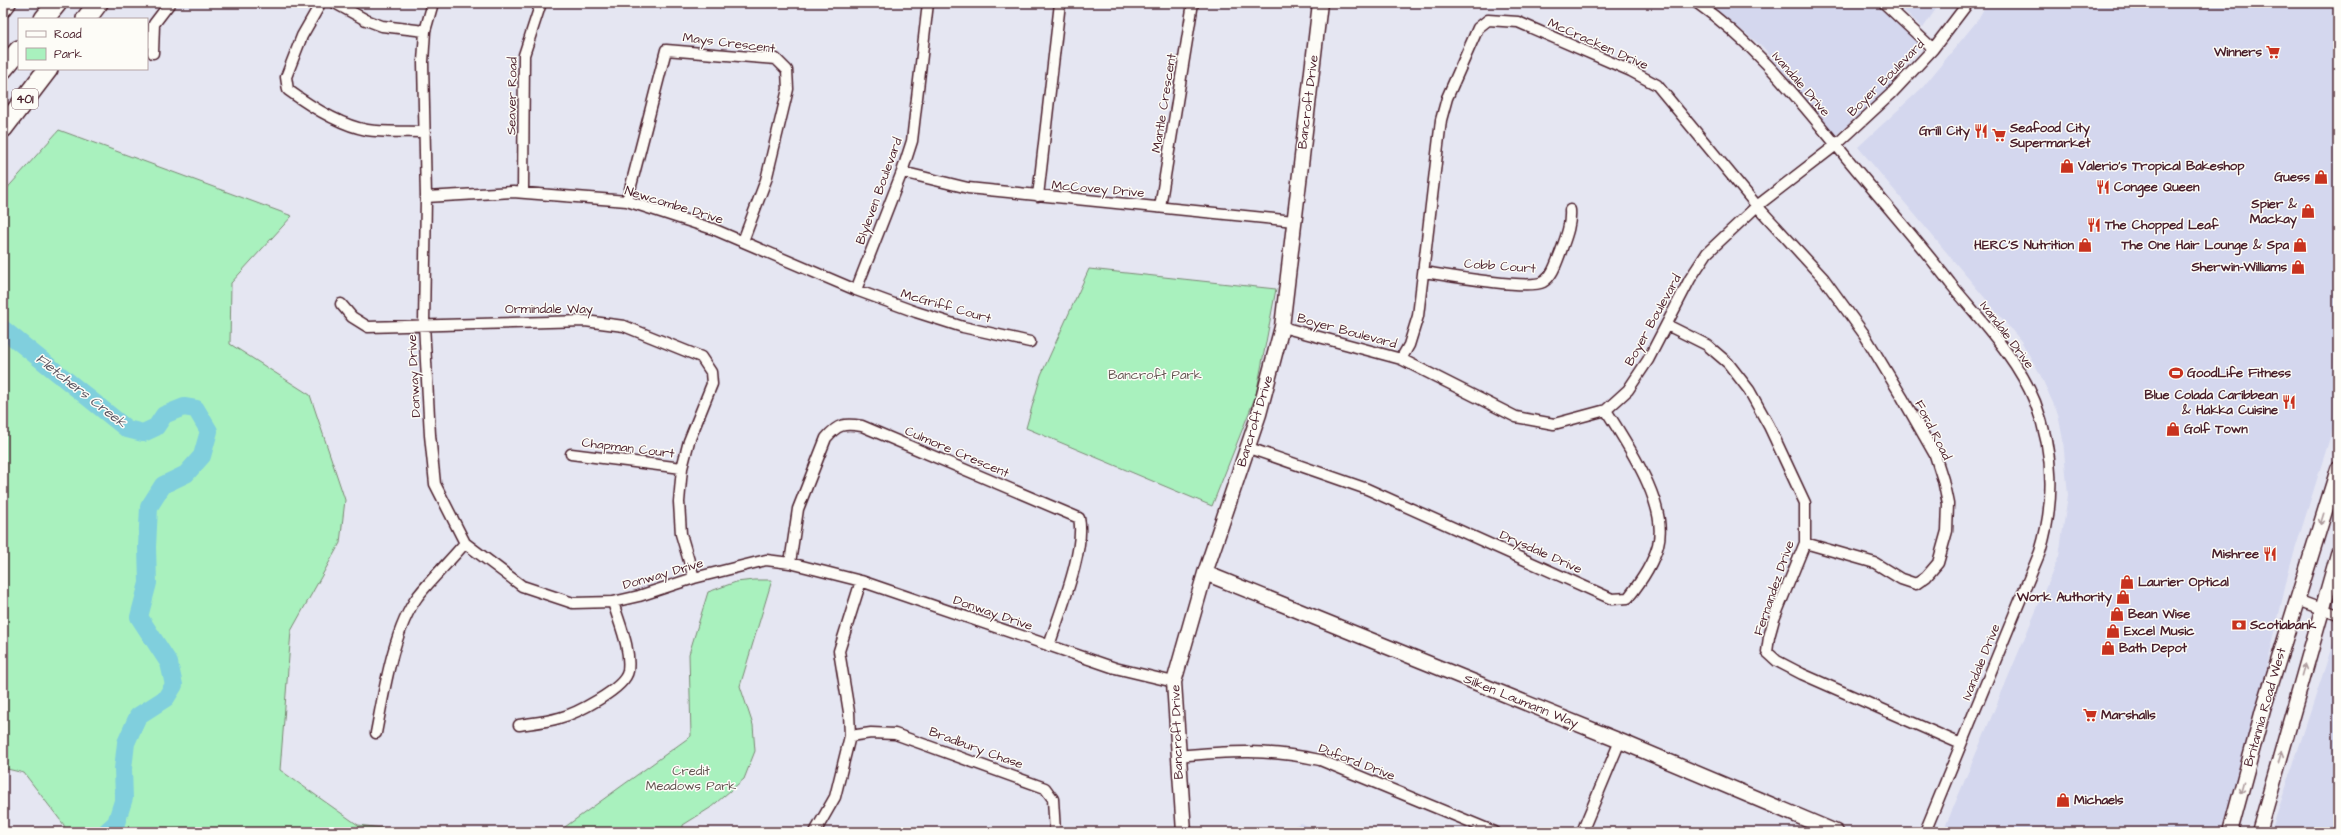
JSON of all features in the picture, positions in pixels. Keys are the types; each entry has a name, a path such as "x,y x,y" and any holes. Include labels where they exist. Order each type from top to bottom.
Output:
{"highway":[{"path":"3,7 6,3"},
{"path":"45,18 57,3"},
{"path":"87,18 98,3"},
{"path":"3,69 18,51"},
{"name":"401","path":"3,128 47,70"}],"street":[{"path":"153,53 154,24 170,3"},
{"path":"319,3 318,8 302,36 286,77 288,90 304,102 346,123 367,130 425,132"},
{"path":"335,3 366,20 382,26 425,32"},
{"name":"Donway Drive","path":"433,3 425,32 426,197 424,324 430,436 435,484 465,544 522,586 573,603 613,602 638,596 694,578 766,560 790,563 861,581 1115,668 1174,682"},
{"name":"Seaver Road","path":"524,192 524,55 541,3"},
{"name":"Blyleven Boulevard","path":"856,290 902,172 912,140 928,3"},
{"path":"1038,196 1060,3"},
{"name":"Mantle Crescent","path":"1160,207 1193,3"},
{"name":"Bancroft Drive","path":"1184,832 1174,682 1205,573 1249,448 1282,327 1320,3"},
{"name":"Ivandale Drive","path":"1697,3 1745,40 1812,113 1836,145 1900,219 2014,363 2035,402 2046,438 2051,491 2045,534 2040,552 1925,832"},
{"path":"1884,3 1928,42 1933,49"},
{"name":"Boyer Boulevard","path":"1282,327 1401,359 1516,417 1554,424 1606,410 1628,390 1648,360 1690,279 1707,253 1757,206 1836,145 1891,94 1933,49 1968,3"},
{"name":"McCracken Drive","path":"1401,359 1409,345 1418,316 1441,120 1447,98 1478,28 1488,20 1518,22 1631,71 1657,85 1757,206"},
{"name":"Mays Crescent","path":"627,202 666,50 776,59 787,70 788,88 766,180 743,241"},
{"name":"McCovey Drive","path":"902,172 968,188 1294,222"},
{"name":"Newcombe Drive","path":"426,197 524,192 627,202 713,229 856,290"},
{"name":"Ford Road","path":"1757,206 1824,279 1864,334 1935,456 1943,480 1948,504 1947,532 1938,563 1926,577 1916,584 1901,579 1875,563 1805,543"},
{"name":"Cobb Court","path":"1424,272 1521,284 1543,282 1551,274 1565,241 1571,220 1570,210"},
{"name":"McGriff Court","path":"856,290 963,327 1030,342"},
{"name":"Ormindale Way","path":"341,304 352,317 368,327 424,324 585,321 624,326 701,357 711,372 712,384 688,440 682,468 679,502 681,534 694,578"},
{"name":"Fernandez Drive","path":"1667,324 1707,345 1728,363 1748,390 1769,426 1805,503 1805,543 1774,619 1767,652 1777,662 1802,674 1961,744"},
{"name":"Drysdale Drive","path":"1249,448 1367,489 1612,599 1628,598 1641,582 1659,544 1659,518 1652,492 1606,410"},
{"name":"Culmore Crescent","path":"790,563 798,510 826,438 833,430 846,423 862,426 1079,518 1081,529 1080,546 1049,646"},
{"name":"Chapman Court","path":"571,454 682,468"},
{"name":"Britannia Road West","path":"2230,832 2263,710 2338,469"},
{"path":"376,734 387,678 401,631 418,597 465,544"},
{"path":"2259,832 2338,554"},
{"name":"Silken Laumann Way","path":"1205,573 1620,741 1836,832"},
{"path":"815,832 836,797 850,736 849,712 839,651 861,581"},
{"path":"2297,600 2338,615"},
{"path":"519,725 559,718 589,706 617,687 628,672 628,653 613,602"},
{"name":"Bradbury Chase","path":"850,736 871,732 895,734 1045,788 1053,799 1055,832"},
{"path":"1582,832 1620,741"},
{"name":"Duford Drive","path":"1178,756 1256,750 1290,753 1320,760 1495,832"}],"shaded area":[{"path":"1707,3 1874,3 1920,45 1887,90 1835,136 1763,47"},
{"path":"1896,3 1940,3 1923,28"},
{"path":"1987,3 2338,3 2338,412 2290,566 2248,750 2220,832 1943,832 2059,556 2068,495 2063,440 2058,414 2039,372 2021,341 1858,147 1923,87 1977,21"},
{"path":"2337,631 2338,832 2271,832"},
{"path":"1301,823 1321,832 1281,832"}],"green space":[{"path":"59,130 292,216 231,283 230,344 310,395 345,500 340,543 291,631 280,770 358,825 414,832 64,832 64,825 24,773 3,768 3,193"},
{"name":"Bancroft Park","path":"1089,269 1276,289 1256,395 1212,506 1026,428 1041,375"},
{"name":"Credit Meadows Park","path":"772,580 740,686 753,725 755,751 744,779 710,808 683,825 683,832 558,832 691,736 689,654 708,592 736,582"}],"waterway":[{"name":"Fletchers Creek","path":"3,329 127,429 143,433 156,427 164,415 184,407 196,409 209,431 202,456 186,474 163,485 149,507 147,547 148,583 139,617 169,663 174,685 166,698 138,716 126,743 123,769 124,798 116,823 106,832"}],"place":[{"name":"Winners","path":"2273,52"},
{"name":"Grill City","path":"1981,131"},
{"name":"Seafood City Supermarket","path":"1999,135"},
{"name":"Valerio's Tropical Bakeshop","path":"2067,166"},
{"name":"Guess","path":"2321,177"},
{"name":"Congee Queen","path":"2103,187"},
{"name":"Spier & Mackay","path":"2308,211"},
{"name":"The Chopped Leaf","path":"2094,225"},
{"name":"HERC'S Nutrition","path":"2085,245"},
{"name":"The One Hair Lounge & Spa","path":"2300,245"},
{"name":"Sherwin-Williams","path":"2298,267"},
{"name":"GoodLife Fitness","path":"2176,373"},
{"name":"Blue Colada Caribbean & Hakka Cuisine","path":"2289,402"},
{"name":"Golf Town","path":"2173,429"},
{"name":"Mishree","path":"2270,554"},
{"name":"Laurier Optical","path":"2127,582"},
{"name":"Work Authority","path":"2123,597"},
{"name":"Bean Wise","path":"2117,614"},
{"name":"Scotiabank","path":"2239,625"},
{"name":"Excel Music","path":"2113,631"},
{"name":"Bath Depot","path":"2108,648"},
{"name":"Marshalls","path":"2090,715"},
{"name":"Michaels","path":"2063,800"}]}
